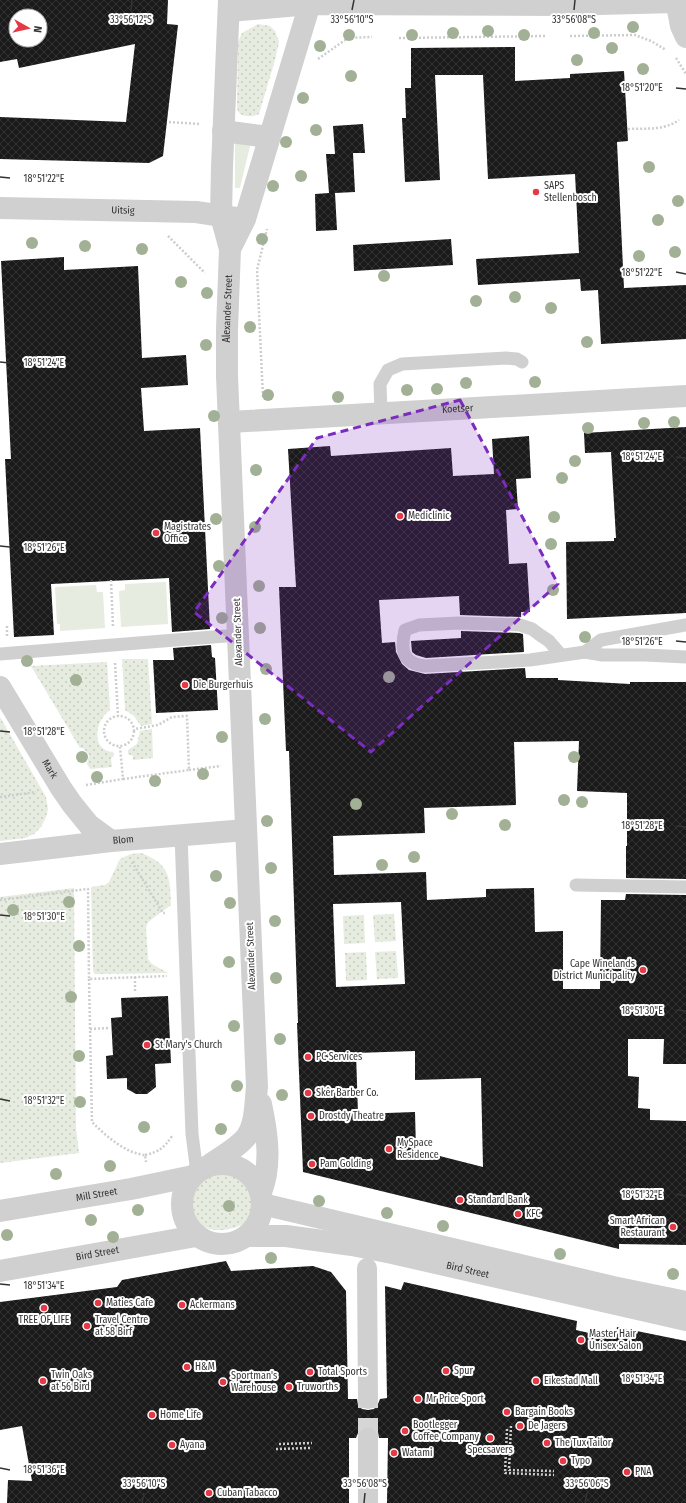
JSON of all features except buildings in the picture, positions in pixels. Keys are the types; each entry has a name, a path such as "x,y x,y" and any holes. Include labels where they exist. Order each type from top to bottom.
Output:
{"street":[{"path":"229,5 310,2 560,5 679,1 681,26 686,37"},
{"name":"Alexander Street","path":"230,248 245,219 310,2"},
{"name":"Alexander Street","path":"199,1171 237,1145 247,1136 254,1114 257,1087 227,329 230,248 221,216 215,128 229,5"},
{"path":"215,128 269,136"},
{"name":"Uitsig","path":"0,208 196,212 245,219"},
{"name":"Koetser","path":"230,422 686,396"},
{"name":"Mark","path":"0,687 72,804 89,825 111,841"},
{"name":"Blom","path":"0,854 111,841 246,830"},
{"name":"Alexander Street","path":"257,1087 264,1120 267,1158 266,1180 261,1198"},
{"path":"224,1164 246,1172 255,1181 261,1198 260,1216 255,1227 247,1236 237,1242 227,1245 216,1244 205,1242 196,1236 187,1226 181,1203 183,1190 199,1171 224,1164"},
{"name":"Mill Street","path":"0,1211 130,1189 199,1171"},
{"name":"Bird Street","path":"261,1198 613,1287 686,1302"},
{"name":"Bird Street","path":"0,1271 196,1236"},
{"name":"Bird Street","path":"247,1236 286,1236 385,1251 686,1320"},
{"path":"367,1268 368,1399"},
{"path":"368,1438 368,1503"}],"lane":[{"path":"380,414 380,384 388,370 402,364 506,358 517,359 522,362"},
{"path":"560,655 549,641 540,634 532,629 520,625 418,625 405,630 402,640 402,651 409,662 416,665 426,666 530,660 585,652 602,655 686,657"},
{"path":"585,652 601,640 686,625"},
{"path":"0,654 106,644 238,635"},
{"path":"181,835 192,1134 199,1171"},
{"path":"576,885 686,887"}],"path":[{"path":"399,38 546,36"},
{"path":"570,36 635,36 651,41 667,51"},
{"path":"316,60 348,38 372,37"},
{"path":"672,54 686,74"},
{"path":"628,129 669,127 679,120"},
{"path":"169,122 215,128"},
{"path":"263,400 257,270 269,224"},
{"path":"164,231 205,273"},
{"path":"111,580 114,632"},
{"path":"116,663 118,716"},
{"path":"118,716 125,717 131,721 135,729 132,740 127,745 120,747 114,746 108,742 104,736 106,723 111,718 118,716"},
{"path":"135,729 158,725 172,717 187,716 189,770"},
{"path":"120,747 123,779"},
{"path":"84,785 225,766"},
{"path":"0,797 38,791"},
{"path":"131,862 163,913 170,913"},
{"path":"0,900 88,889 92,1122 104,1133 129,1150 145,1155 146,1163"},
{"path":"89,979 170,976"},
{"path":"135,977 135,993"},
{"path":"90,1029 110,1028"},
{"path":"511,1426 509,1470 554,1471"},
{"path":"507,1429 505,1473 554,1475"},
{"path":"279,1444 312,1443"},
{"path":"276,1449 310,1448"}],"highlighted area":[{"path":"460,400 558,584 371,752 194,612 317,438"}],"shaded area":[{"path":"258,24 270,26 275,31 279,42 259,114 247,116 240,114 237,109 238,42 242,33"},
{"path":"237,141 248,142 250,146 240,188 235,188 235,144"},
{"path":"166,582 168,624 121,627 119,591 125,590 125,584"},
{"path":"96,585 97,592 103,592 105,628 60,631 60,624 57,624 55,587"},
{"path":"122,659 148,659 152,724 141,726 134,716 125,710"},
{"path":"107,662 110,710 101,720 97,734 101,746 106,750 113,752 114,756 111,758 112,767 90,769 87,764 89,755 83,748 80,748 31,666"},
{"path":"0,717 46,797 48,809 41,827 34,834 25,838 0,841"},
{"path":"152,729 153,758 133,760 133,756 128,754 128,750 137,744 140,731"},
{"path":"141,853 158,862 163,867 169,879 171,905 148,922 146,928 148,959 152,964 168,973 95,974 93,971 91,887 105,885 109,882 120,859 131,854"},
{"path":"74,888 76,1128 79,1153 0,1163 0,897"},
{"path":"394,914 396,941 375,942 373,915"},
{"path":"364,915 365,943 344,944 343,916"},
{"path":"396,951 398,978 377,979 375,952"},
{"path":"366,952 367,980 346,981 345,953"},
{"path":"221,1174 244,1181 251,1186 254,1193 254,1210 250,1219 243,1224 229,1229 215,1230 202,1225 197,1221 192,1210 191,1198 194,1186 203,1177"}],"tunnel":[{"path":"368,1399 368,1438"}],"place":[{"name":"SAPS Stellenbosch","path":"536,192"},
{"name":"Mediclinic","path":"400,516"},
{"name":"Magistrates Office","path":"156,533"},
{"name":"Die Burgerhuis","path":"185,685"},
{"name":"Cape Winelands District Municipality","path":"643,970"},
{"name":"St Mary's Church","path":"147,1045"},
{"name":"PC Services","path":"308,1057"},
{"name":"Skêr Barber Co.","path":"308,1093"},
{"name":"Drostdy Theatre","path":"311,1116"},
{"name":"MySpace Residence","path":"389,1149"},
{"name":"Pam Golding","path":"312,1164"},
{"name":"Standard Bank","path":"460,1200"},
{"name":"KFC","path":"518,1214"},
{"name":"Smart African Restaurant","path":"673,1227"},
{"name":"Maties Cafe","path":"98,1303"},
{"name":"Ackermans","path":"182,1305"},
{"name":"TREE OF LIFE","path":"44,1308"},
{"name":"Travel Centre at 58 Birf","path":"87,1326"},
{"name":"Master Hair Unisex Salon","path":"581,1340"},
{"name":"H&M","path":"187,1367"},
{"name":"Spur","path":"446,1371"},
{"name":"Total Sports","path":"310,1372"},
{"name":"Twin Oaks at 56 Bird","path":"43,1381"},
{"name":"Eikestad Mall","path":"536,1381"},
{"name":"Sportman's Warehouse","path":"223,1382"},
{"name":"Truworths","path":"289,1387"},
{"name":"Mr Price Sport","path":"418,1399"},
{"name":"Bargain Books","path":"507,1412"},
{"name":"Home Life","path":"152,1415"},
{"name":"De Jagers","path":"520,1426"},
{"name":"Bootlegger Coffee Company","path":"405,1431"},
{"name":"Specsavers","path":"490,1438"},
{"name":"The Tux Tailor","path":"547,1443"},
{"name":"Ayana","path":"172,1445"},
{"name":"Watami","path":"394,1453"},
{"name":"Typo","path":"563,1461"},
{"name":"PNA","path":"627,1472"},
{"name":"Cuban Tabacco","path":"209,1493"}]}
